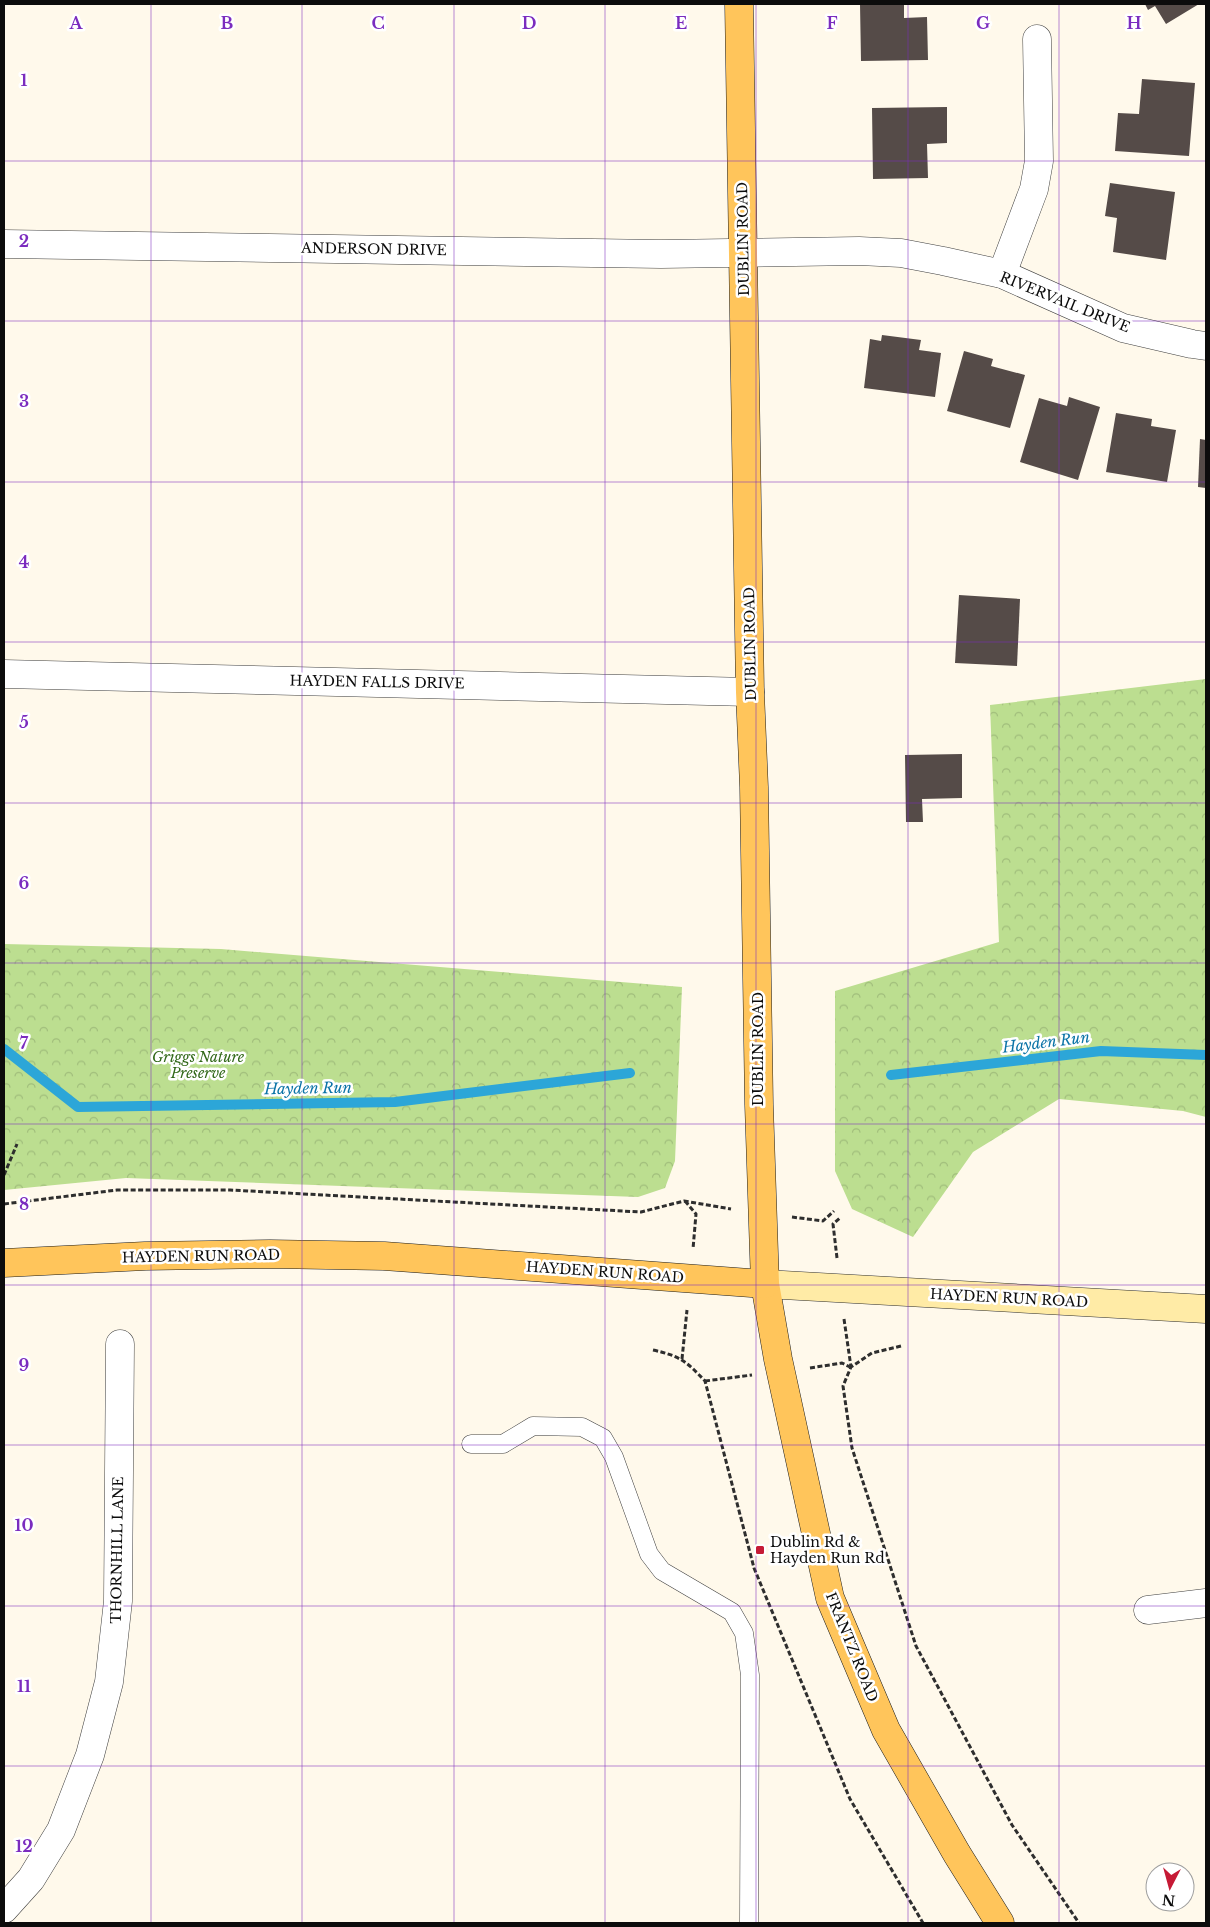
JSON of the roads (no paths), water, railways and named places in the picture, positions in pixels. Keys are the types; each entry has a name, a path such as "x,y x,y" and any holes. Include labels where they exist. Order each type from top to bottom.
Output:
{"main road":[{"name":"DUBLIN ROAD","path":"739,4 750,692 765,1284"},
{"name":"HAYDEN RUN ROAD","path":"4,1264 155,1256 270,1254 384,1256 765,1284 1206,1309"},
{"name":"FRANTZ ROAD","path":"765,1284 778,1359 830,1598 886,1730 999,1923"}],"street":[{"path":"1002,274 1034,190 1039,161 1037,39"},
{"name":"ANDERSON DRIVE","path":"4,244 661,254 743,253"},
{"name":"RIVERVAIL DRIVE","path":"743,253 859,251 901,254 943,261 1002,274 1123,328 1206,346"},
{"name":"HAYDEN FALLS DRIVE","path":"4,674 750,692"},
{"name":"THORNHILL LANE","path":"4,1909 31,1879 62,1830 90,1755 110,1682 118,1601 120,1344"},
{"path":"1148,1610 1206,1603"}],"lane":[{"path":"471,1444 503,1444 533,1426 582,1427 603,1438 614,1457 649,1554 662,1571 732,1612 744,1633 750,1675 749,1923"}],"waterway":[{"name":"Hayden Run","path":"4,1049 78,1107 395,1102 630,1073"},
{"name":"Hayden Run","path":"891,1075 1101,1051 1206,1055"}],"place":[{"name":"Dublin Rd & Hayden Run Rd","path":"760,1550"}],"park label":[{"name":"Griggs Nature Preserve","path":"198,1066"}]}
